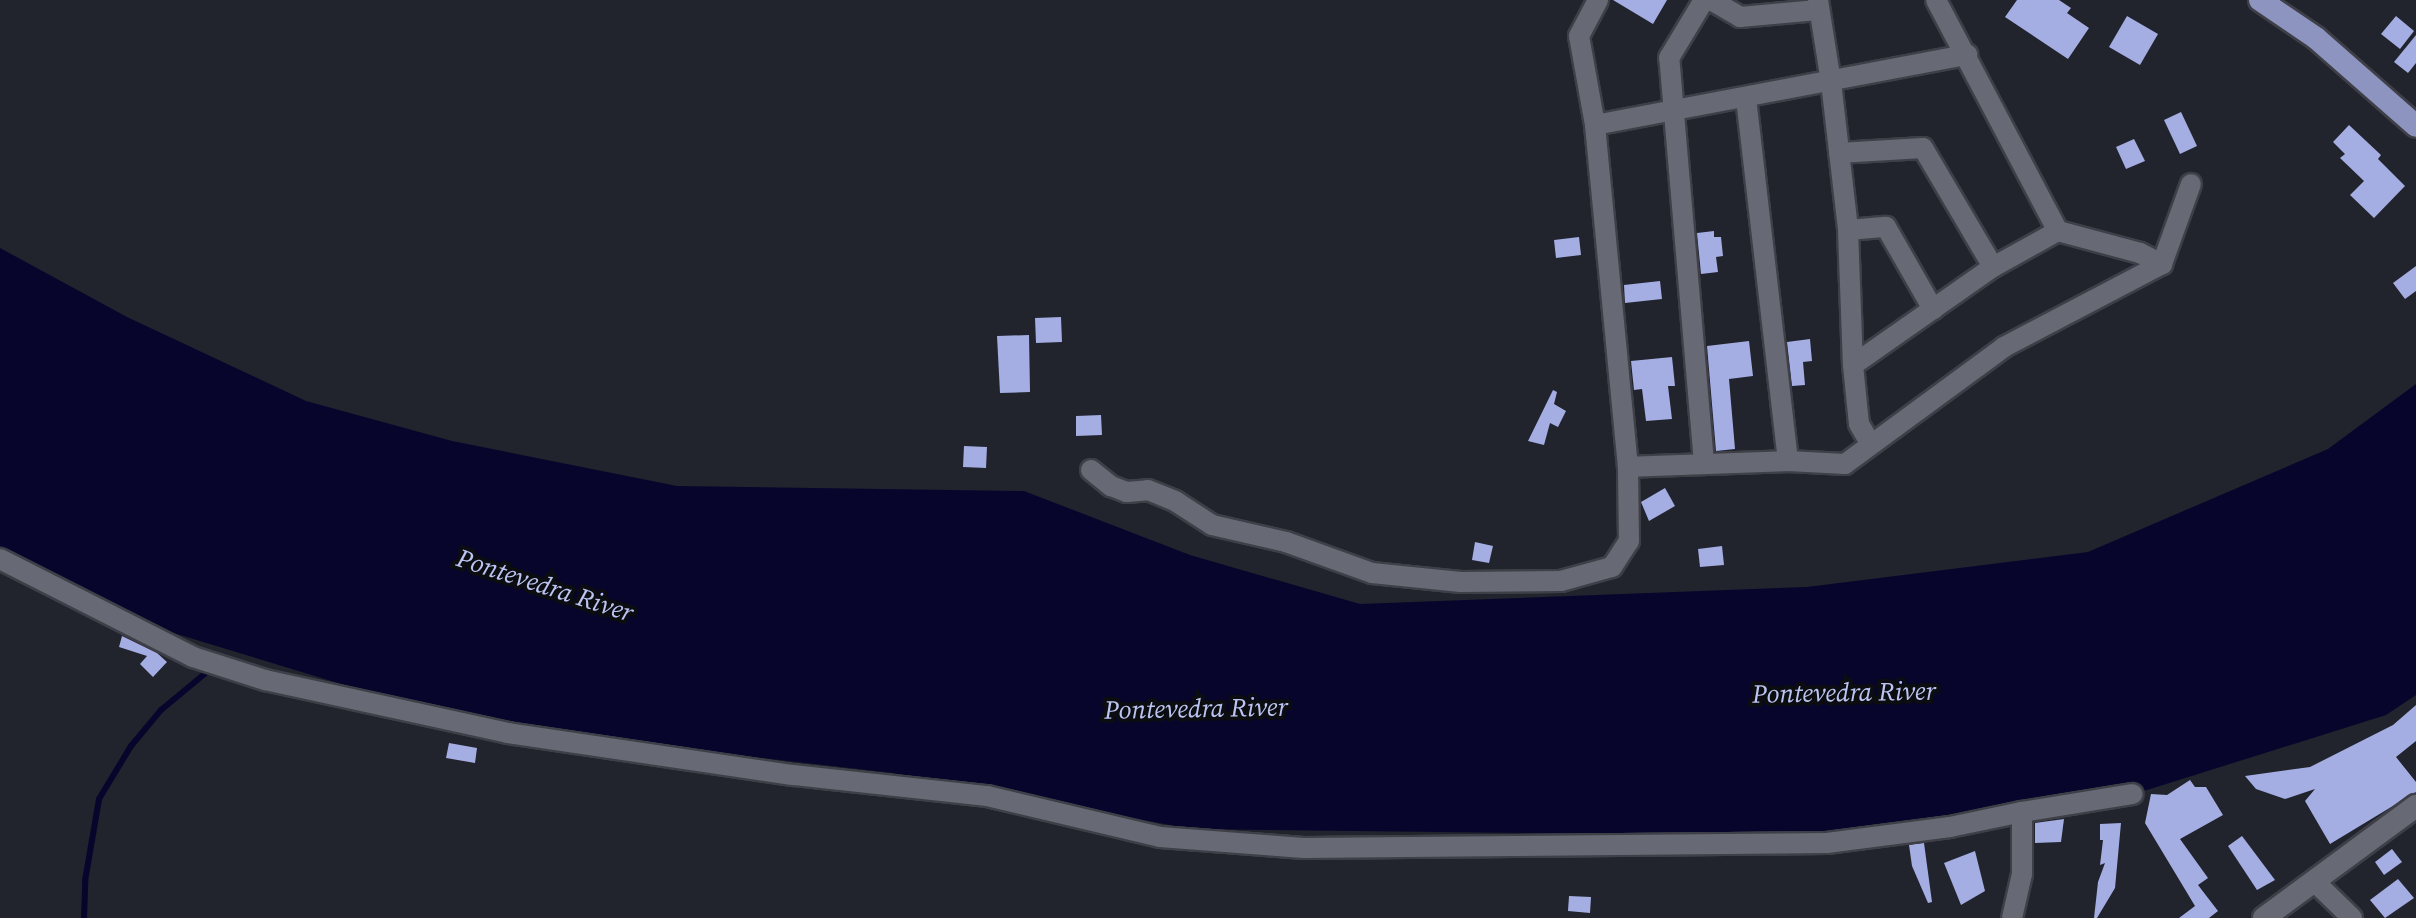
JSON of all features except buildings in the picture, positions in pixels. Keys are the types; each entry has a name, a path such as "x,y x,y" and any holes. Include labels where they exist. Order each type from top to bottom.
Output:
{"main road":[{"path":"2260,0 2316,38 2416,126"},
{"path":"2264,918 2416,806"}],"street":[{"path":"1704,0 1669,58 1704,463"},
{"path":"1711,0 1740,17 1818,5 1831,82 1848,230 1853,365 1859,424 1870,443"},
{"path":"1936,0 2058,231"},
{"path":"1091,470 1111,486 1127,492 1148,490 1175,501 1212,525 1286,542 1372,573 1461,582 1561,581 1612,567 1629,541 1628,467 1595,125 1579,36 1592,3"},
{"path":"1595,125 1967,55"},
{"path":"1746,98 1788,461"},
{"path":"1839,153 1923,148 1993,267"},
{"path":"1628,467 1788,461 1845,464 2004,347 2162,264 2191,184"},
{"path":"1848,230 1886,227 1933,309"},
{"path":"1853,365 1993,267 2058,231 2140,253 2162,264"},
{"path":"0,559 193,657 265,680 508,733 793,775 987,796 1160,837 1304,848 1827,843 1950,827 2133,794"},
{"path":"2012,918 2022,874 2022,812"},
{"path":"2314,881 2352,918"}],"water":[{"name":"Pontevedra River","path":"0,248 127,317 306,401 452,441 677,486 1024,491 1190,555 1360,604 1807,587 2088,552 2328,449 2416,384 2416,695 2386,715 2147,790 1926,827 1844,837 1191,829 893,773 649,745 407,704 157,628 0,546"}],"waterway":[{"path":"84,918 85,881 99,799 131,746 161,710 213,667"}]}
